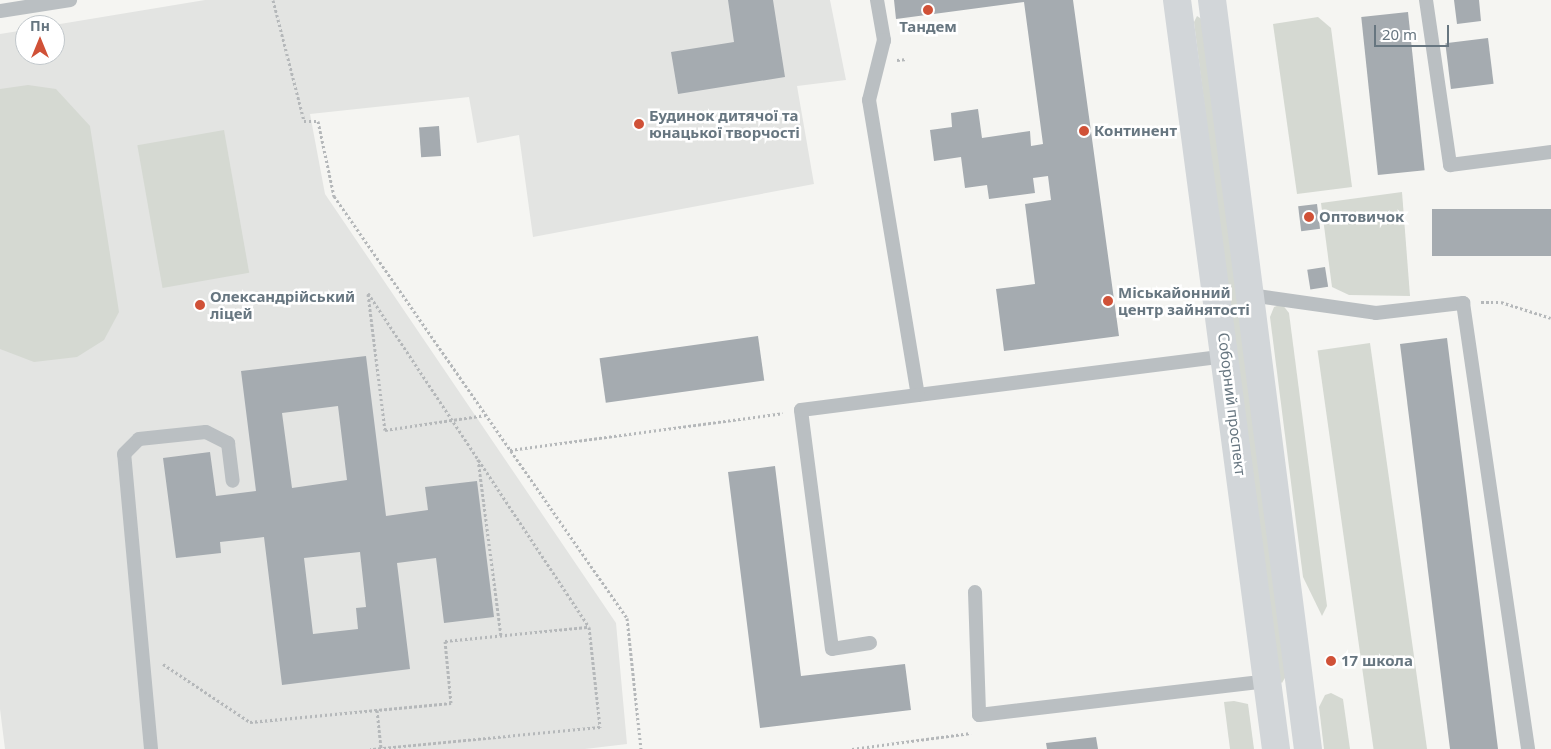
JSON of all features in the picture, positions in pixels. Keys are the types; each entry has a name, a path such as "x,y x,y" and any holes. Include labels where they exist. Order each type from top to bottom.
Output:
{"main road":[{"path":"1177,2 1206,0"},
{"name":"Соборний проспект","path":"1212,0 1308,749"},
{"name":"Соборний проспект","path":"1177,2 1226,356 1276,749"}],"lane":[{"path":"0,11 70,0"},
{"path":"877,0 884,40 869,100 918,395"},
{"path":"1426,0 1450,165 1551,152"},
{"path":"1250,295 1376,313 1463,303 1528,749"},
{"path":"870,643 832,649 801,410 1226,356"},
{"path":"151,749 124,454 139,439 206,432 228,443 233,482"},
{"path":"975,592 979,716 1267,681"}],"path":[{"path":"273,0 304,121 318,121 334,196 627,618 641,749"},
{"path":"892,69 894,60 907,59"},
{"path":"370,749 600,727 589,626 452,420 437,396 368,293 385,430 452,420 486,415"},
{"path":"1463,303 1501,302 1551,318"},
{"path":"510,450 801,410"},
{"path":"478,459 501,636"},
{"path":"142,650 250,722 451,703 445,642 589,626"},
{"path":"378,710 381,748"},
{"path":"893,749 895,743"}],"shaded area":[{"name":"Олександрійський ліцей","path":"205,0 830,0 846,80 797,86 814,184 533,237 519,135 477,143 469,97 310,114 325,194 616,623 627,744 585,749 5,749 0,709 0,34 15,32 15,65 65,65 65,23"},
{"path":"1197,16 1203,20 1286,676 1282,683 1276,678 1194,22"},
{"path":"1318,17 1331,28 1352,187 1297,194 1273,24"},
{"path":"28,85 56,89 90,126 119,312 104,340 77,357 34,362 0,349 0,89"},
{"path":"224,130 249,273 163,288 137,145"},
{"path":"1402,192 1410,296 1349,295 1332,287 1321,203"},
{"path":"1282,304 1289,313 1327,606 1322,616 1303,577 1270,317 1274,307"},
{"path":"1370,343 1427,749 1374,749 1318,350"},
{"path":"1331,693 1343,699 1350,749 1324,749 1319,707 1325,695"},
{"path":"1234,701 1248,704 1254,749 1230,749 1224,702"}],"building":[{"path":"728,0 773,0 785,77 678,94 671,52 734,42"},
{"path":"894,0 1073,0 1119,336 1004,351 996,289 1035,284 1025,204 1051,200 1048,176 1033,178 1035,193 989,199 987,185 965,188 961,157 934,161 930,130 952,127 951,113 978,109 982,138 1030,131 1031,146 1043,144 1024,2 896,19"},
{"path":"1454,0 1479,0 1481,21 1457,24"},
{"path":"1408,12 1425,170 1378,175 1361,17"},
{"path":"1488,38 1494,84 1451,89 1445,43"},
{"path":"439,126 441,156 421,157 419,127"},
{"name":"Оптовичок","path":"1317,204 1320,229 1301,231 1298,206"},
{"path":"1432,209 1551,209 1551,256 1432,256"},
{"path":"1325,267 1328,287 1310,290 1307,270"},
{"path":"758,336 764,381 606,403 600,358"},
{"path":"1447,338 1498,749 1450,749 1400,344"},
{"path":"366,356 386,516 428,510 425,487 477,481 494,617 444,623 436,558 397,563 410,669 282,685 264,537 220,542 221,553 176,558 163,458 210,452 216,496 256,491 241,371","holes":["338,406 347,480 292,488 282,413","360,552 366,607 356,608 358,629 313,634 304,558"]},
{"path":"775,466 801,676 905,664 911,710 760,728 728,472"},
{"path":"1096,737 1098,749 1047,749 1046,743"}],"place":[{"name":"Тандем","path":"928,10"},
{"name":"Будинок дитячої та юнацької творчості","path":"639,124"},
{"name":"Континент","path":"1084,131"},
{"name":"Оптовичок","path":"1309,217"},
{"name":"Міськайонний центр зайнятості","path":"1108,301"},
{"name":"Олександрійський ліцей","path":"200,305"},
{"name":"17 школа","path":"1331,661"}]}
